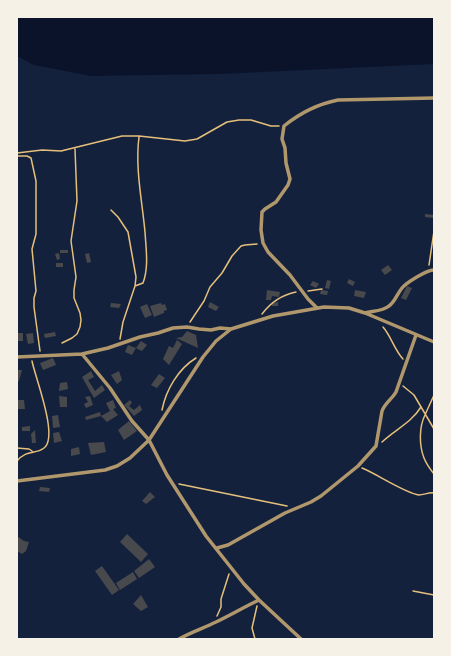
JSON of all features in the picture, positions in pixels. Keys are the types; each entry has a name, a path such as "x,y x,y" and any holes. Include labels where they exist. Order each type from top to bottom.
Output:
{"street":[{"path":"317,308 290,275 268,252 263,243 261,230 262,212 276,202 288,185 290,179 282,138 282,130 284,126 314,107 326,102 338,100 434,98"},
{"path":"365,313 384,309 390,306 394,302 402,287 428,271 434,270"},
{"path":"17,357 82,354 120,345 140,337 173,328 187,327 199,329 231,329 273,316 324,307 348,308 365,313 434,342"},
{"path":"17,481 105,470 117,466 130,458 148,440 203,357 216,341 231,329"},
{"path":"217,548 228,544 285,513 321,496 358,466 376,446 382,411 384,406 393,398 400,384 416,335"},
{"path":"82,354 110,388 132,421 148,440 172,483 206,536 259,600 301,639"},
{"path":"178,639 259,600"}],"path":[{"path":"17,153 42,150 61,151 122,136 139,136 185,141 197,139 227,122 239,120 251,120 271,126 284,126"},
{"path":"136,286 143,283 145,277 147,251 138,178 139,136"},
{"path":"62,343 77,334 81,320 74,298 76,277 71,241 77,201 75,148"},
{"path":"17,156 27,156 31,158 36,181 36,234 32,249 36,291 34,307 41,355"},
{"path":"111,210 118,217 128,232 136,277 136,286 123,322 120,345"},
{"path":"428,271 434,231"},
{"path":"187,327 204,302 210,287 241,246 263,243"},
{"path":"256,322 268,306 277,299 289,294 322,289"},
{"path":"378,319 407,363"},
{"path":"17,461 24,454 45,448 50,435 31,356"},
{"path":"161,414 163,401 178,374 186,364 196,358 203,357"},
{"path":"400,384 414,395 434,429"},
{"path":"434,395 428,411 425,413 421,429 424,457 434,474"},
{"path":"376,446 413,418 421,407"},
{"path":"17,448 29,449 32,451"},
{"path":"358,466 419,495 430,492 434,493"},
{"path":"172,483 297,508"},
{"path":"211,624 220,612 231,567"},
{"path":"413,591 434,595"},
{"path":"255,639 252,628 259,600"}],"water":[{"path":"17,17 434,17 434,64 220,74 91,76 34,65 17,56"}],"building":[{"path":"425,214 434,215 434,218 425,217"},
{"path":"60,250 68,250 68,253 60,253"},
{"path":"59,253 60,259 57,260 55,254"},
{"path":"89,253 91,262 87,263 85,254"},
{"path":"56,263 63,263 63,267 56,267"},
{"path":"388,265 392,270 385,275 381,270"},
{"path":"349,279 355,282 353,286 347,283"},
{"path":"327,280 331,281 329,289 325,288"},
{"path":"313,281 319,284 316,288 310,285"},
{"path":"407,286 412,288 406,300 401,298"},
{"path":"267,290 280,292 279,297 272,296 271,300 266,300"},
{"path":"321,290 328,291 327,295 320,294"},
{"path":"355,290 366,292 364,298 354,296"},
{"path":"210,302 219,307 216,311 208,307"},
{"path":"278,302 278,306 272,306 272,303"},
{"path":"111,303 121,304 119,308 110,307"},
{"path":"161,303 162,305 165,304 167,310 164,311 164,313 154,317 150,306"},
{"path":"147,304 152,315 145,318 140,307"},
{"path":"187,331 196,335 198,348 176,338 182,337"},
{"path":"55,332 56,336 45,338 44,334"},
{"path":"17,333 23,333 23,341 17,341"},
{"path":"33,333 34,343 28,344 26,334"},
{"path":"177,340 182,344 169,365 163,359 169,346 173,348"},
{"path":"141,341 147,345 142,351 136,348"},
{"path":"128,345 136,348 132,355 125,352"},
{"path":"53,358 56,365 43,370 40,363"},
{"path":"17,370 22,370 19,381 17,381"},
{"path":"91,371 94,377 88,380 95,391 102,385 105,390 94,398 82,377"},
{"path":"119,371 122,380 117,384 111,375"},
{"path":"159,374 165,378 157,388 151,385"},
{"path":"67,382 68,389 59,391 60,383"},
{"path":"59,396 67,397 67,407 60,407"},
{"path":"90,396 93,405 86,408 84,404 88,402 85,397"},
{"path":"18,400 24,400 25,409 18,409"},
{"path":"113,400 116,408 113,409 118,415 107,422 101,416 110,411 106,403"},
{"path":"130,400 132,403 129,406 134,410 140,405 142,410 134,416 124,405"},
{"path":"100,412 101,416 86,420 85,417"},
{"path":"58,415 60,427 53,428 52,416"},
{"path":"129,421 137,431 124,440 118,430"},
{"path":"30,426 30,431 22,431 22,427"},
{"path":"35,430 36,443 32,443 31,434"},
{"path":"59,432 62,441 54,443 53,433"},
{"path":"104,442 106,452 91,455 88,443"},
{"path":"79,447 80,454 71,456 71,449"},
{"path":"40,487 50,488 49,492 39,491"},
{"path":"150,492 155,497 146,504 142,501"},
{"path":"127,534 148,554 141,562 120,542"},
{"path":"17,536 24,541 29,542 26,551 22,554 17,551"},
{"path":"149,559 155,567 139,578 134,571"},
{"path":"102,566 119,590 112,595 95,571"},
{"path":"133,572 137,579 120,590 116,583"},
{"path":"141,595 148,607 141,611 133,604"}]}
